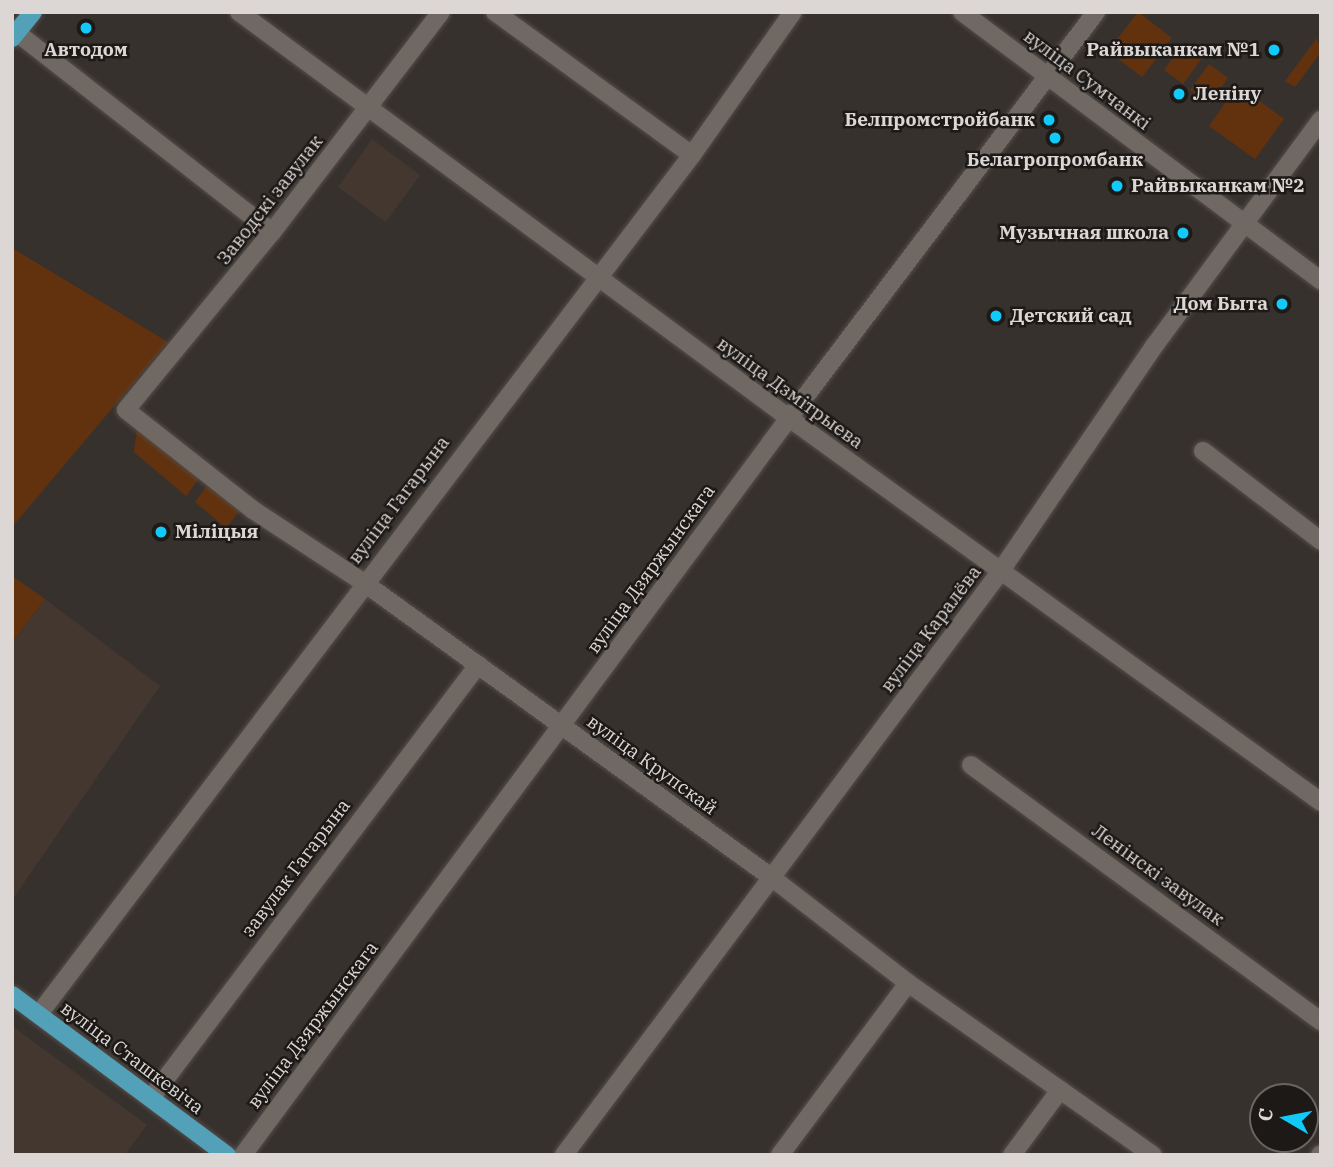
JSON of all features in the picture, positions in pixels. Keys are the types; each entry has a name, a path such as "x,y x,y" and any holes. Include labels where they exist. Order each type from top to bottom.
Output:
{"main road":[{"path":"14,35 33,12"},
{"name":"вуліца Сташкевіча","path":"12,995 227,1155"}],"street":[{"name":"вуліца Дзмітрыева","path":"239,12 367,110 596,278 1321,802"},
{"name":"Заводскі завулак","path":"126,410 272,232 441,12"},
{"path":"495,12 692,155"},
{"name":"вуліца Гагарына","path":"39,1014 363,582 692,155 793,12"},
{"name":"вуліца Сумчанкі","path":"962,12 1321,281"},
{"name":"вуліца Дзяржынскага","path":"243,1155 789,418 1096,12"},
{"path":"14,35 272,232"},
{"name":"вуліца Каралёва","path":"564,1155 1000,572 1155,345 1321,120"},
{"name":"вуліца Крупскай","path":"126,410 253,510 363,582 771,877 908,983 1153,1155"},
{"path":"1203,451 1321,541"},
{"name":"завулак Гагарына","path":"151,1098 478,665"},
{"name":"Ленінскі завулак","path":"971,765 1321,1021"},
{"path":"780,1155 908,983"},
{"path":"1012,1155 1060,1090"}],"shaded area":[{"path":"1138,12 1172,38 1142,77 1108,51"},
{"path":"1317,38 1321,52 1295,87 1285,81"},
{"path":"1183,44 1202,58 1183,84 1164,70"},
{"path":"1209,64 1228,78 1209,104 1190,90"},
{"path":"1238,85 1284,119 1255,159 1209,126"},
{"path":"372,139 420,175 386,222 338,187"},
{"path":"12,248 168,342 12,527"},
{"path":"137,426 200,477 186,496 134,452"},
{"path":"209,483 241,509 226,528 195,502"},
{"path":"12,576 45,599 12,643"},
{"path":"45,599 160,686 12,900 12,644"},
{"path":"12,1026 147,1125 125,1155 12,1155"}],"place":[{"name":"Автодом","path":"86,28"},
{"name":"Райвыканкам №1","path":"1274,50"},
{"name":"Леніну","path":"1179,94"},
{"name":"Белпромстройбанк","path":"1049,120"},
{"name":"Белагропромбанк","path":"1055,138"},
{"name":"Райвыканкам №2","path":"1117,186"},
{"name":"Музычная школа","path":"1183,233"},
{"name":"Дом Быта","path":"1282,304"},
{"name":"Детский сад","path":"996,316"},
{"name":"Міліцыя","path":"161,532"}]}
